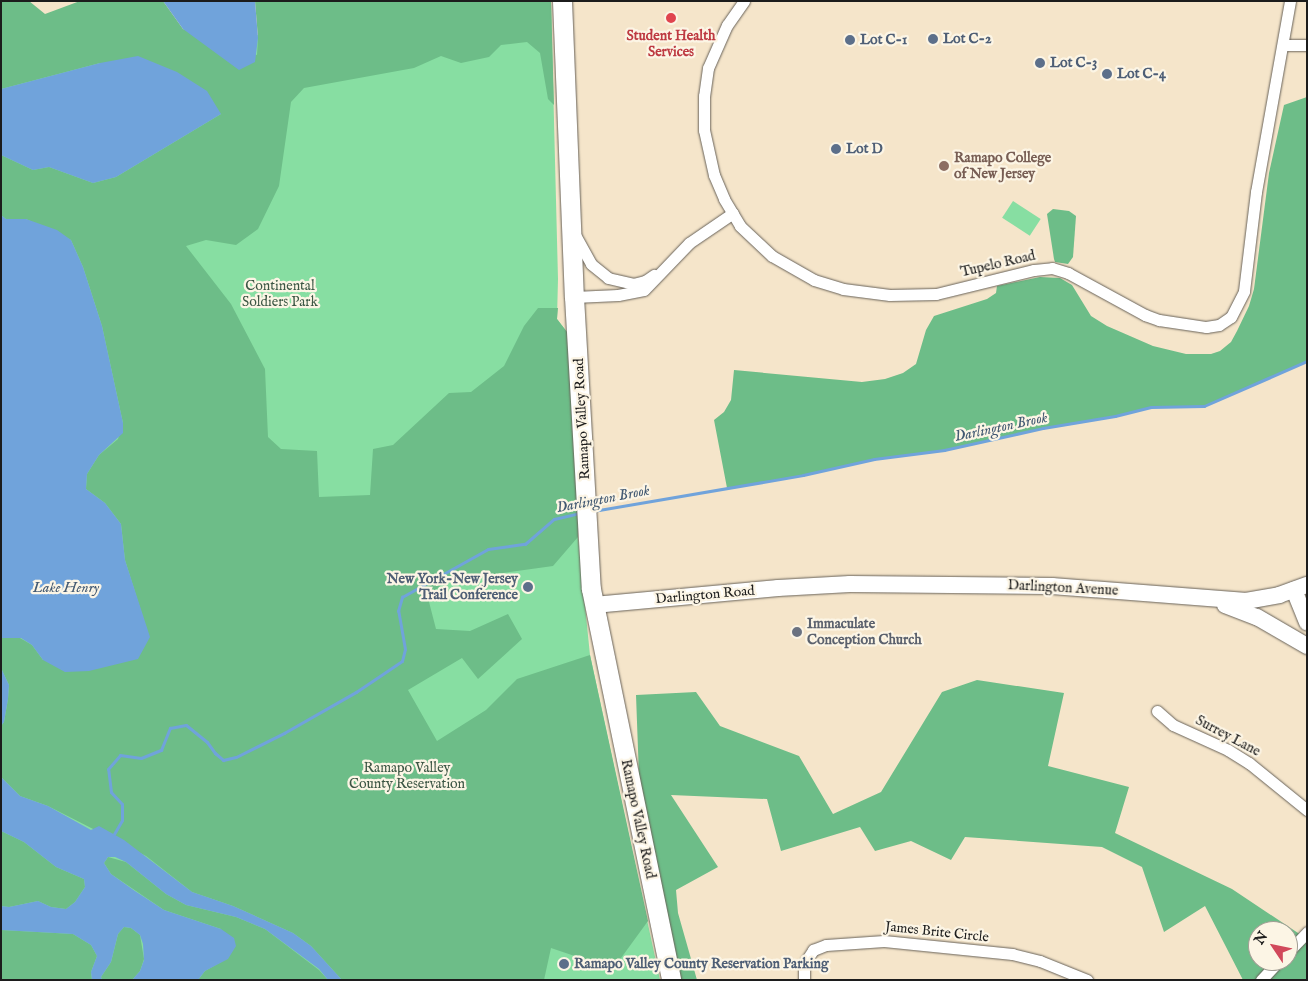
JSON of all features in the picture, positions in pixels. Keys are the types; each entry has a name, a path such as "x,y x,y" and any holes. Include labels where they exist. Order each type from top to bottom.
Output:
{"main road":[{"name":"Ramapo Valley Road","path":"562,1 574,297 594,605 671,980"},
{"name":"Darlington Avenue","path":"816,586 857,584 1052,586 1246,601 1279,595 1300,588"},
{"name":"Darlington Road","path":"594,605 816,586"},
{"path":"1300,588 1307,622"},
{"path":"1204,597 1258,618 1307,646"}],"street":[{"name":"Tupelo Road","path":"744,1 727,24 708,68 704,96 704,130 714,175 733,213 749,236 772,256 814,280 843,289 890,295 936,294 1034,270 1052,268 1068,273 1145,315 1166,322 1213,327 1231,317 1244,291 1256,192 1284,44 1290,1"},
{"path":"1284,44 1307,44"},
{"path":"574,297 625,295 644,290 695,238 733,213"},
{"path":"571,228 591,264 608,278 632,284 645,281 664,270"},
{"name":"Surrey Lane","path":"1157,711 1173,725 1228,750 1249,762 1307,810"},
{"path":"1298,941 1307,932"},
{"name":"James Brite Circle","path":"804,980 804,964 813,950 826,945 884,941 1012,954 1040,962 1086,980"}],"green space":[{"name":"Ramapo Valley County Reservation","path":"1,1 29,1 45,14 80,1 163,1 183,29 257,55 258,38 255,1 551,1 554,105 548,99 540,53 527,42 501,45 489,57 461,63 441,56 414,68 304,88 291,102 279,186 258,229 236,245 206,240 186,246 231,304 265,369 268,437 281,449 317,451 319,497 370,495 373,449 393,445 449,393 471,392 504,366 524,326 538,308 558,308 557,319 567,332 578,492 578,537 553,566 445,581 428,598 436,629 470,631 508,614 522,639 478,679 462,658 408,690 437,741 486,710 517,679 590,655 648,921 613,969 551,948 544,980 342,980 311,946 293,933 233,906 192,892 146,856 48,806 20,796 1,777 1,726 4,722 9,685 1,668 1,638 20,638 32,645 43,660 149,637 125,560 121,524 105,503 86,489 87,474 99,455 118,439 123,423 102,326 83,267 71,240 26,219 6,219 1,215 1,155 33,170 49,167 93,183 116,177 221,114 100,63 1,89"},
{"name":"Continental Soldiers Park","path":"551,1 558,279 557,319 567,332 578,492 578,537 590,655 660,980 1,980 1,65"},
{"path":"1307,97 1307,361 1204,406 1151,407 944,450 874,459 803,475 727,488 714,420 724,412 731,400 734,370 862,382 885,379 903,373 916,364 926,330 934,316 987,299 996,293 997,286 1040,277 1060,278 1072,285 1091,316 1107,326 1153,346 1186,354 1211,354 1220,351 1231,342 1249,306 1254,289 1269,173 1284,105"},
{"path":"1013,201 1041,219 1030,236 1002,218"},
{"path":"1053,209 1069,211 1076,216 1073,257 1068,264 1055,262 1054,259 1047,214"},
{"path":"977,680 1064,693 1048,766 1129,787 1115,833 1232,889 1280,921 1248,921 1248,971 1298,971 1298,933 1307,939 1307,980 1243,980 1205,906 1164,932 1142,867 1102,847 965,837 951,860 911,841 875,851 860,827 781,851 767,799 671,795 718,867 676,890 678,913 697,980 676,980 640,804 636,695 696,692 720,726 799,756 833,814 881,792 942,692"},
{"path":"1,831 24,842 56,867 84,879 85,887 75,902 66,909 51,907 38,901 9,907 1,906"},
{"path":"108,857 126,862 166,894 186,905 236,917 265,929 319,970 328,980 198,980 205,971 228,958 221,929 164,910 111,874 104,863"},
{"path":"124,927 131,928 140,935 144,959 140,971 132,980 102,980 101,977 111,962 118,934"},
{"path":"1,930 73,934 91,945 97,956 91,972 92,980 1,980"}],"water":[{"path":"163,1 255,1 258,38 255,62 239,70 183,29"},
{"path":"138,56 177,72 207,91 221,114 116,177 93,183 49,167 33,170 1,155 1,89 100,63"},
{"name":"Lake Henry","path":"1,215 6,219 26,219 57,230 71,240 83,267 102,326 123,423 123,433 99,455 87,474 86,489 105,503 121,524 125,560 150,637 138,659 89,671 65,672 43,660 32,645 21,638 1,638"},
{"path":"1,668 9,685 4,722 1,726"},
{"path":"1,777 20,796 48,806 91,830 99,826 124,840 192,892 233,906 293,933 311,946 342,980 328,980 319,969 265,929 236,917 186,905 166,894 126,862 115,857 108,857 104,863 111,874 135,891 164,910 221,929 234,938 236,946 228,959 205,971 198,980 132,980 140,971 144,960 143,944 140,935 131,928 124,927 118,934 111,962 101,977 102,980 92,980 91,972 97,956 91,945 73,934 1,930 1,906 9,907 38,901 51,907 66,909 75,902 85,887 84,879 56,867 24,842 1,831"}],"waterway":[{"name":"Darlington Brook","path":"593,511 803,475 874,459 944,450 1151,407 1204,406 1307,361"},
{"name":"Darlington Brook","path":"114,834 122,820 122,804 111,792 108,769 120,755 141,758 161,750 170,728 186,725 207,742 223,760 236,757 284,733 356,692 402,661 405,649 398,611 402,597 488,549 525,544 554,519 579,513"}],"place":[{"name":"Student Health Services","path":"671,18"},
{"name":"Lot C-2","path":"933,39"},
{"name":"Lot C-1","path":"850,40"},
{"name":"Lot C-3","path":"1040,63"},
{"name":"Lot C-4","path":"1107,74"},
{"name":"Lot D","path":"836,149"},
{"name":"Ramapo College of New Jersey","path":"944,166"},
{"name":"New York-New Jersey Trail Conference","path":"528,587"},
{"name":"Immaculate Conception Church","path":"797,632"},
{"name":"Ramapo Valley County Reservation Parking","path":"564,964"}]}
